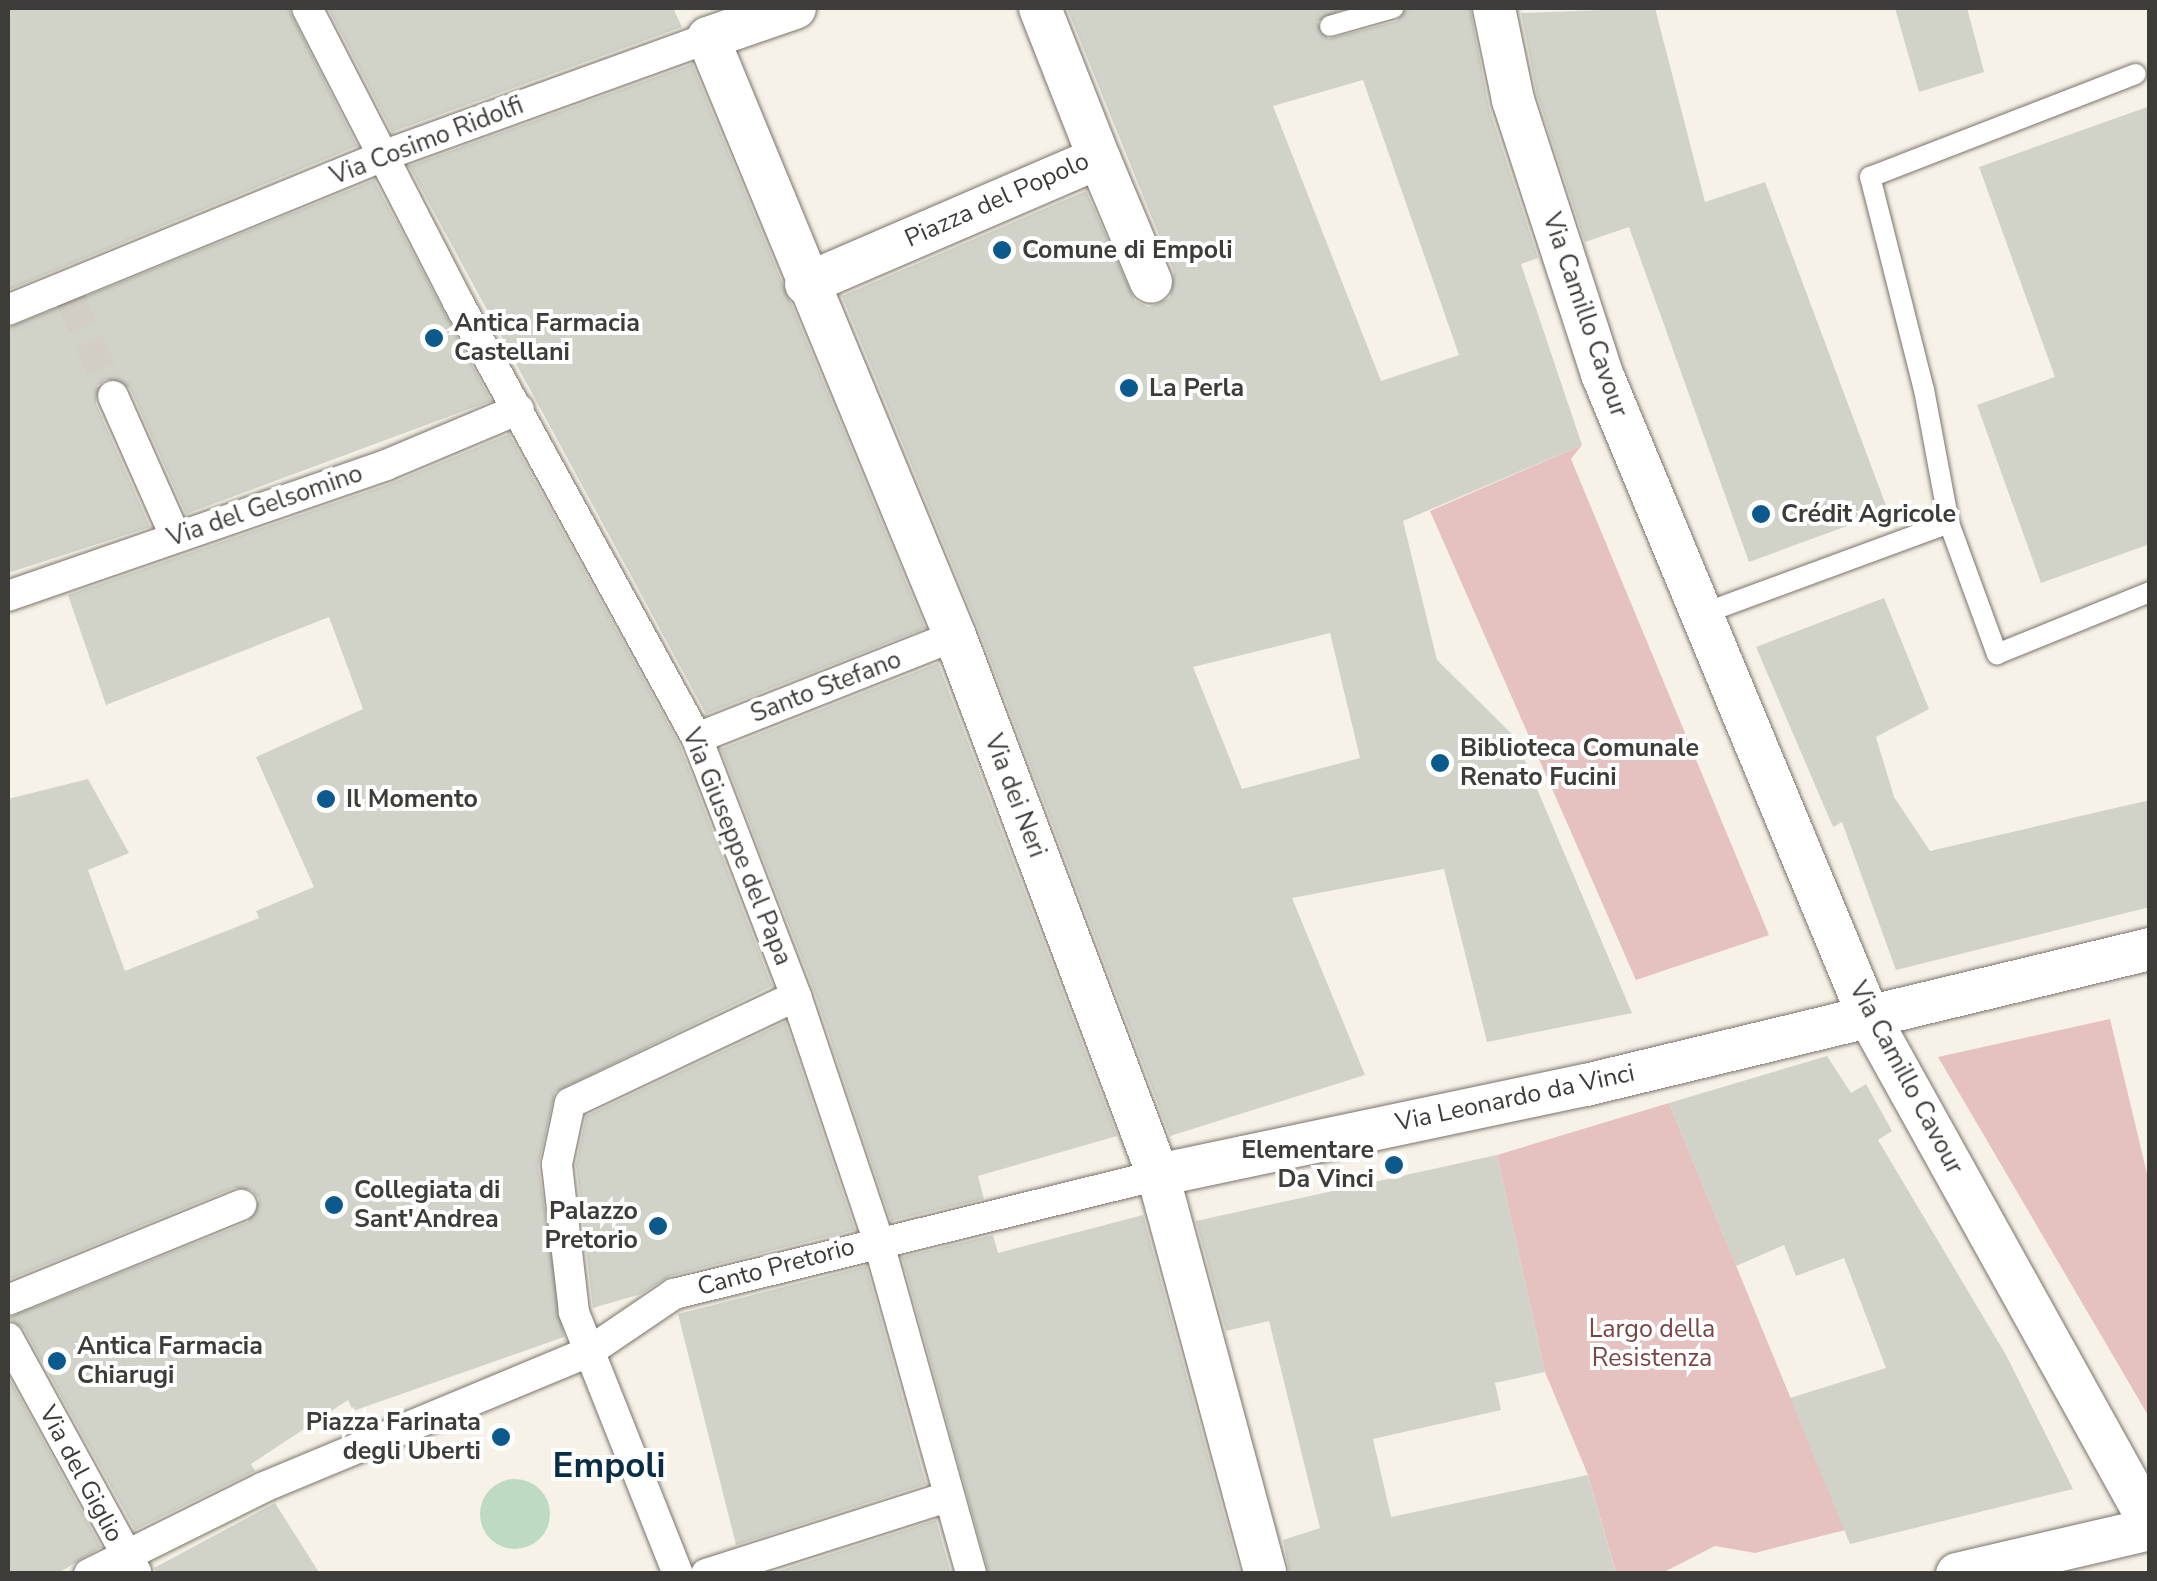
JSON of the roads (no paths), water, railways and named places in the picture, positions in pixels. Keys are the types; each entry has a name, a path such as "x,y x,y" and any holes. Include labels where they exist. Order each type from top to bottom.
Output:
{"street":[{"name":"Via Giuseppe del Papa","path":"307,8 696,738 796,996 878,1240 971,1574"},
{"name":"Via Cosimo Ridolfi","path":"8,310 68,293 385,156 795,8"},
{"name":"Piazza del Popolo","path":"806,284 1099,158 1040,8"},
{"name":"Via Camillo Cavour","path":"1494,8 1513,100 1602,374 1868,1015 2150,1526"},
{"name":"Via dei Neri","path":"708,38 806,284 955,636 1158,1175 1266,1574"},
{"path":"1099,158 1150,282"},
{"path":"114,396 175,536"},
{"name":"Via del Gelsomino","path":"8,596 386,465 519,409"},
{"name":"Santo Stefano","path":"696,738 955,636"},
{"name":"Via Leonardo da Vinci","path":"878,1240 1158,1175 1586,1084 2150,948"},
{"path":"678,1574 574,1312 557,1164 570,1103 796,996"},
{"path":"8,1300 241,1206"},
{"name":"Canto Pretorio","path":"89,1574 132,1566 264,1487 590,1351 674,1294 878,1240"},
{"name":"Via del Giglio","path":"8,1338 132,1566"},
{"path":"706,1574 947,1497"},
{"path":"1957,1574 2150,1526"}],"lane":[{"path":"1330,26 1392,8"},
{"path":"2136,74 1870,177 1924,390 1949,523 1997,654 2150,592"},
{"path":"1702,614 1949,523"}],"tunnel":[{"path":"71,300 113,396"}],"place":[{"name":"Comune di Empoli","path":"1002,250"},
{"name":"Antica Farmacia Castellani","path":"434,338"},
{"name":"La Perla","path":"1129,388"},
{"name":"Crédit Agricole","path":"1761,514"},
{"name":"Biblioteca Comunale Renato Fucini","path":"1440,763"},
{"name":"Il Momento","path":"326,799"},
{"name":"Elementare Da Vinci","path":"1394,1165"},
{"name":"Collegiata di Sant'Andrea","path":"334,1205"},
{"name":"Palazzo Pretorio","path":"658,1226"},
{"name":"Antica Farmacia Chiarugi","path":"57,1361"},
{"name":"Piazza Farinata degli Uberti","path":"501,1437"}],"district":[{"name":"Empoli","path":"609,1466"}],"park label":[{"name":"Largo della Resistenza","path":"1652,1344"}]}
